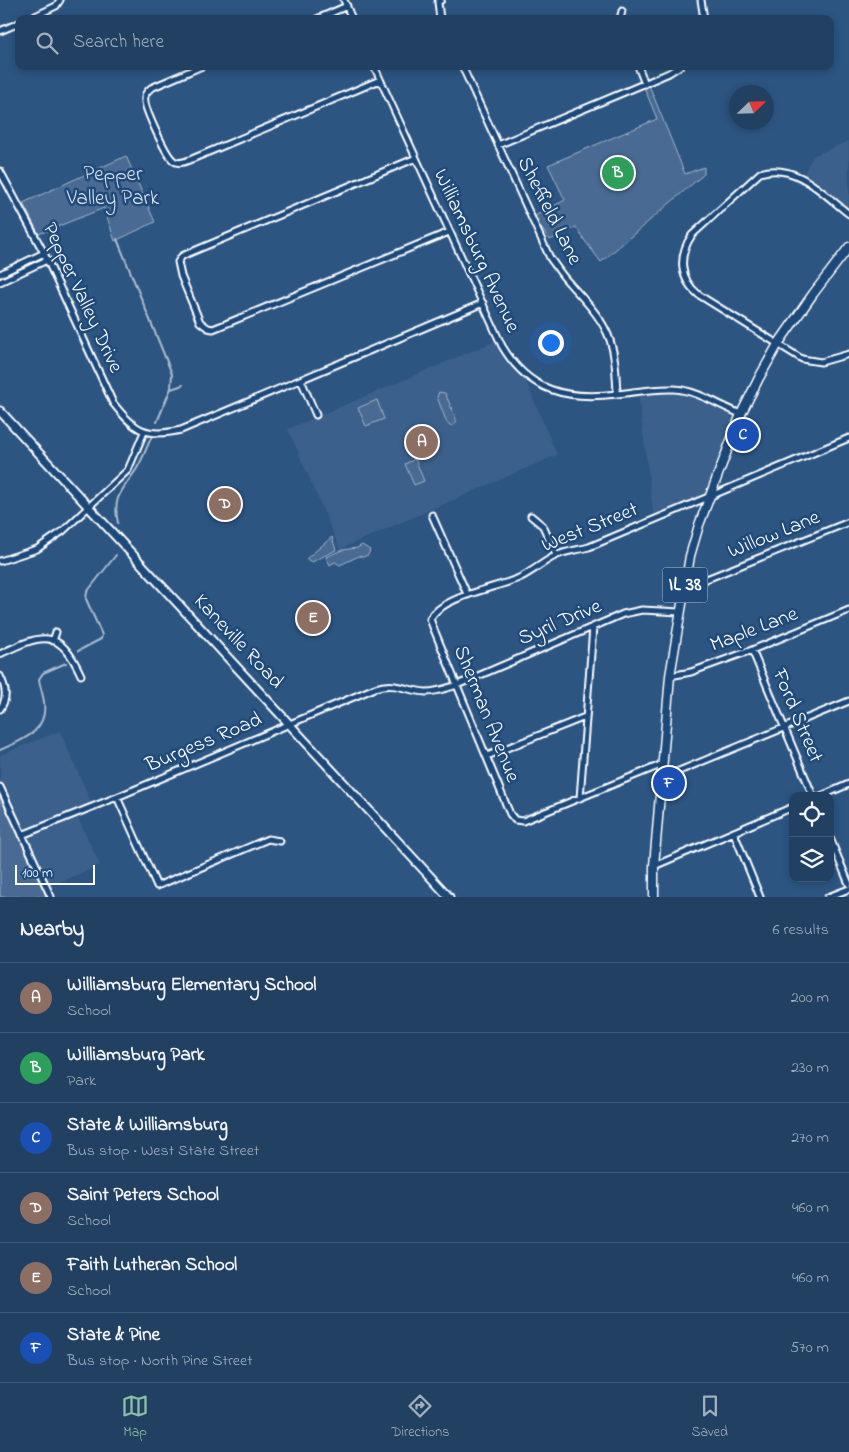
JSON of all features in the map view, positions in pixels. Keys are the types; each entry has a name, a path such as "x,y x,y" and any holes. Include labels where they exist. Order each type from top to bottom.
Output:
{"main road":[{"name":"IL 38","path":"654,897 654,866 670,676 690,556 699,525 741,414 778,344 849,247"},
{"name":"Kaneville Road","path":"0,411 449,897"}],"street":[{"path":"37,15 56,6 60,0"},
{"path":"344,0 350,15"},
{"path":"701,0 703,15"},
{"path":"439,1 440,15"},
{"path":"326,15 347,6"},
{"path":"621,15 622,11"},
{"path":"0,31 15,25"},
{"path":"192,70 159,84 147,92 145,100 166,153 175,162 180,163 380,80"},
{"name":"Williamsburg Avenue","path":"376,70 449,232 510,359 527,377 541,385 571,394 594,396 659,388 684,390 741,414"},
{"name":"Sheffield Lane","path":"463,70 550,258 567,282 600,319 610,339 616,362 618,394"},
{"path":"640,70 645,84"},
{"path":"498,145 669,74 674,70"},
{"path":"416,158 182,256 178,262 178,267 200,322 208,328 223,325 449,232"},
{"name":"Pepper Valley Drive","path":"0,171 44,253 113,403 124,417 144,432"},
{"path":"849,214 800,176 789,172 769,171 760,173 698,230 686,244 682,266 690,288 699,295 802,359 821,362 849,354"},
{"path":"0,274 44,253"},
{"path":"0,282 47,260"},
{"path":"0,561 27,553 45,544 63,531 128,470 144,432 162,434 181,430 483,303"},
{"path":"301,380 316,415"},
{"name":"West Street","path":"430,619 436,611 467,594 520,578 556,555 589,547 849,438"},
{"path":"432,515 467,594"},
{"path":"531,516 543,526 556,555"},
{"name":"Willow Lane","path":"684,588 848,524"},
{"name":"Maple Lane","path":"670,676 691,672 752,650 849,610"},
{"name":"Syril Drive","path":"457,685 633,611 680,612"},
{"name":"Sherman Avenue","path":"430,619 510,814 516,820 523,821 580,798"},
{"path":"593,627 580,798 663,764"},
{"path":"53,641 56,632"},
{"path":"0,654 31,640 44,638 60,644 70,654 81,675"},
{"name":"Ford Street","path":"752,650 811,792"},
{"path":"0,676 5,686 6,696 0,710"},
{"name":"Burgess Road","path":"22,835 380,686 394,685 418,691 432,692 457,685"},
{"path":"662,778 849,700"},
{"path":"487,756 585,717"},
{"path":"830,792 849,784"},
{"path":"0,787 51,897"},
{"path":"117,797 157,886 268,839 280,841"},
{"path":"654,866 789,810"},
{"path":"734,832 760,897"},
{"path":"834,848 849,884"},
{"path":"828,897 849,889"}],"shaded area":[{"path":"849,141 849,211 803,175 813,156"},
{"path":"498,340 511,363 524,377 557,455 340,549 288,429"},
{"path":"659,390 685,393 739,415 708,495 654,518 638,393"},
{"path":"60,731 94,809 77,816 100,865 49,887 0,781 0,755"}],"green space":[{"path":"649,85 685,174 704,167 704,174 601,262 576,227 550,240 533,217 565,200 548,165 657,119 644,87"},
{"name":"Pepper Valley Park","path":"126,156 155,222 115,241 104,208 39,234 23,203"},
{"path":"439,392 445,393 456,419 456,423 452,426 447,423 437,397"},
{"path":"377,400 384,419 366,426 358,408"},
{"path":"415,459 424,481 414,485 405,464"},
{"path":"332,537 336,550 312,562 306,559"},
{"path":"362,545 370,550 368,555 359,556 340,565 335,562 330,565 326,557 342,550 357,548"},
{"path":"0,794 48,897 0,897"}],"waterway":[{"path":"117,239 172,374 171,388 157,422"},
{"path":"171,389 183,385"},
{"path":"118,523 116,514 117,500 142,459 151,438"},
{"path":"78,651 101,639 102,635 86,599 87,592 116,555"},
{"path":"0,750 32,734 38,728 44,712 39,679 43,673 66,663"}],"place":[{"name":"Williamsburg Park","path":"618,173"},
{"name":"State & Williamsburg","path":"743,435"},
{"name":"Williamsburg Elementary School","path":"422,442"},
{"name":"Saint Peters School","path":"225,504"},
{"name":"Faith Lutheran School","path":"313,618"},
{"name":"State & Pine","path":"669,783"}]}
